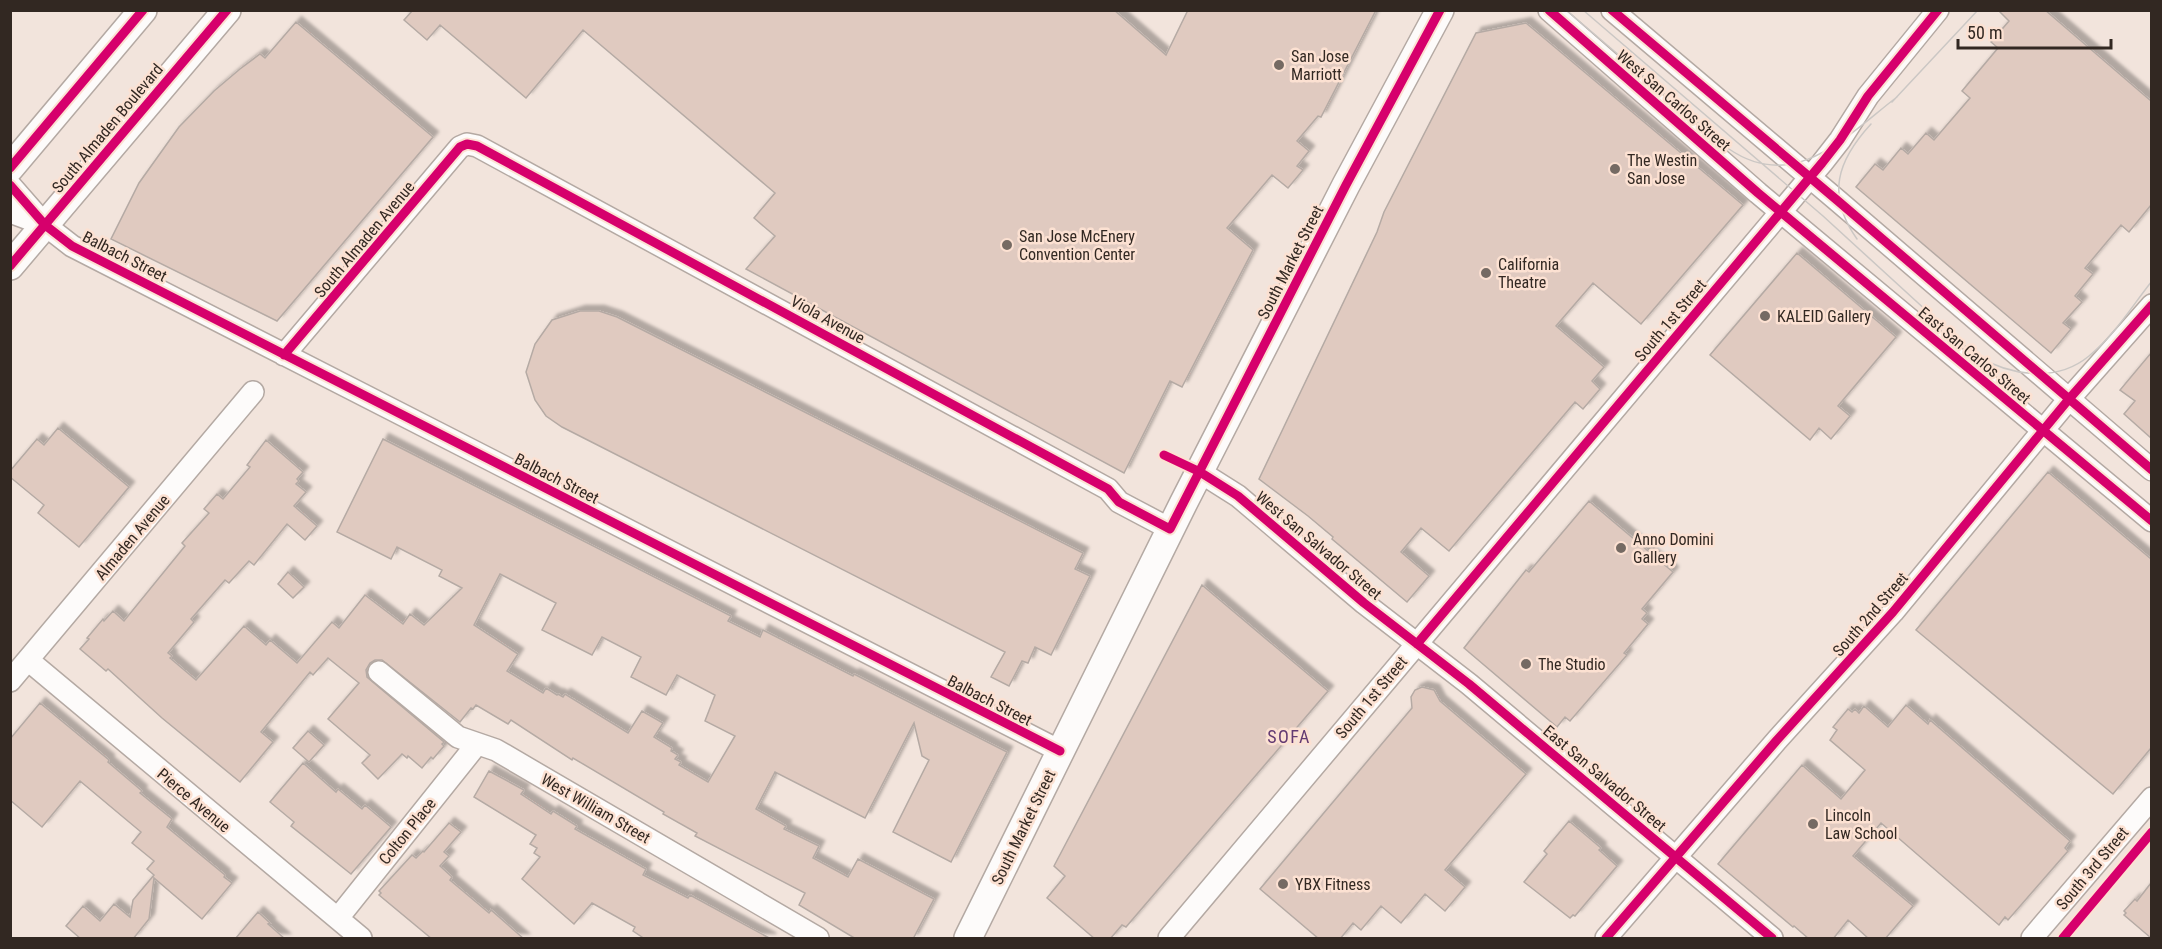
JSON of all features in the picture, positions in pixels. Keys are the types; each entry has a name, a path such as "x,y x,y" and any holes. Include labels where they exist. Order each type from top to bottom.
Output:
{"main road":[{"path":"10,168 143,10"},
{"name":"South Almaden Boulevard","path":"10,266 227,10"},
{"name":"South Market Street","path":"968,939 1170,530 1341,195 1440,10"}],"street":[{"name":"West San Carlos Street","path":"1549,10 1780,211"},
{"name":"West San Carlos Street","path":"1612,10 1809,177"},
{"name":"South 1st Street","path":"1169,939 1840,140 1868,96 1938,10"},
{"name":"South Almaden Avenue","path":"284,355 460,147 467,144"},
{"name":"Viola Avenue","path":"467,144 487,149 1108,489 1119,502 1170,530"},
{"name":"East San Carlos Street","path":"1809,177 2151,470"},
{"path":"10,185 45,225"},
{"name":"East San Carlos Street","path":"1780,211 2151,521"},
{"path":"10,212 45,225"},
{"name":"Balbach Street","path":"45,225 72,246 1060,751"},
{"name":"South 2nd Street","path":"1606,939 1778,740 1893,612 2069,399 2151,305"},
{"name":"Almaden Avenue","path":"10,681 253,392"},
{"name":"West San Salvador Street","path":"1200,472 1238,496 1351,592 1417,644"},
{"name":"East San Salvador Street","path":"1417,644 1469,684 1772,939"},
{"name":"Pierce Avenue","path":"28,660 361,939"},
{"name":"West William Street","path":"380,672 458,738 496,750 818,939"},
{"name":"Colton Place","path":"338,918 477,744"},
{"name":"South 3rd Street","path":"2032,939 2151,798"}],"building":[{"name":"San Jose McEnery Convention Center","path":"413,10 1114,10 1166,55 1188,10 1376,10 1321,117 1318,116 1297,141 1309,151 1297,166 1303,170 1288,188 1272,175 1227,228 1253,250 1182,387 1170,381 1124,473 746,269 775,236 754,218 775,193 583,30 526,98 440,25 427,40 404,20"},
{"path":"1998,10 2045,10 2151,101 2151,205 2129,232 2121,225 2085,268 2093,274 2075,296 2082,302 2063,323 2071,329 2051,353 1856,187 1875,164 1883,170 1901,148 1908,154 1926,133 1934,140 1970,98 1962,91 1998,48 1991,42 2009,21"},
{"path":"296,22 433,137 277,321 111,239 139,183 179,127 214,91 240,69 260,54 265,58"},
{"path":"1526,23 1743,205 1641,324 1593,283 1556,326 1604,367 1592,381 1600,389 1583,409 1575,402 1449,551 1421,528 1401,552 1429,576 1407,602 1308,516 1259,479 1377,232 1384,212 1476,33"},
{"path":"1797,253 1896,337 1838,406 1850,416 1831,439 1819,428 1810,440 1710,355"},
{"path":"580,311 599,311 617,317 1083,553 1075,569 1090,576 1051,655 1035,647 1028,663 1022,661 1009,686 991,677 1005,652 562,427 546,416 535,400 526,372 535,344 552,320"},
{"path":"2151,353 2151,438 2124,414 2135,401 2120,390"},
{"path":"58,428 129,487 79,547 38,513 44,505 10,477 10,471 37,439 44,445"},
{"path":"383,439 731,616 728,621 760,637 763,630 1007,752 951,862 893,832 929,760 922,756 914,723 865,818 775,772 756,809 786,826 784,829 819,846 813,858 848,877 858,859 934,899 913,939 856,939 799,905 805,893 695,836 697,833 663,814 664,812 573,758 572,760 511,720 508,724 476,705 460,722 382,660 370,663 366,670 367,677 444,742 442,744 444,746 433,759 431,757 422,768 408,756 407,758 402,754 378,779 362,763 370,755 328,719 359,683 328,658 313,675 310,672 261,732 273,742 240,782 162,718 108,669 106,671 80,649 103,619 104,621 113,611 124,621 185,546 182,543 209,513 204,509 217,494 223,499 250,467 247,465 266,440 303,472 296,484 306,492 294,506 317,526 305,540 287,524 254,565 249,561 229,583 225,580 191,619 194,622 168,653 172,656 170,658 196,680 244,626 266,645 270,640 297,663 332,622 339,628 365,595 403,624 410,614 424,625 462,588 439,576 442,570 397,547 391,559 337,532","holes":["500,574 556,603 542,630 592,655 602,637 641,657 631,677 666,695 677,675 715,695 705,721 735,736 708,782 679,765 681,762 675,759 678,755 671,751 672,748 654,737 663,723 642,711 628,733 565,694 563,697 546,688 543,693 507,671 518,654 474,625"]},
{"path":"2048,472 2151,559 2151,748 2113,794 1916,630"},
{"path":"1589,501 1673,572 1642,609 1647,613 1642,619 1648,624 1624,653 1627,655 1570,721 1565,717 1557,727 1464,648 1526,570 1529,572"},
{"path":"288,572 304,587 293,598 278,584"},
{"path":"1202,585 1328,691 1126,927 1122,925 1110,939 1095,939 1047,898 1065,876 1054,866"},
{"path":"1422,687 1434,690 1440,701 1526,774 1445,870 1465,887 1445,911 1425,894 1401,923 1381,906 1361,930 1353,923 1340,939 1319,939 1260,889 1412,708 1411,697 1415,690"},
{"path":"40,703 109,760 108,762 142,791 140,793 172,819 167,827 232,883 202,919 154,878 149,919 133,939 81,939 66,926 83,906 100,921 114,904 130,917 133,900 154,875 147,869 154,861 132,843 141,832 80,781 42,827 10,800 10,739"},
{"path":"1906,705 1928,724 1930,720 2070,841 2065,848 2068,851 2008,920 2005,917 1999,925 1881,823 1853,856 1913,906 1885,939 1869,939 1848,920 1833,939 1809,939 1718,864 1802,765 1841,799 1865,770 1830,740 1837,730 1833,727 1848,709 1852,712 1855,709 1859,713 1864,706 1888,727"},
{"path":"308,731 324,745 309,762 293,748"},
{"path":"303,763 336,792 338,789 362,809 365,805 391,827 351,874 291,826 294,822 270,802"},
{"path":"489,771 524,790 521,794 551,814 553,811 577,826 575,829 646,869 643,875 688,898 690,895 771,939 645,939 633,931 635,927 592,903 574,924 522,879 540,857 534,853 537,848 530,844 536,835 474,797"},
{"path":"1569,821 1601,848 1599,850 1617,866 1575,916 1570,918 1524,882 1547,854 1544,851"},
{"path":"449,823 461,832 444,852 449,856 440,866 452,877 450,880 489,913 491,910 524,939 432,939 379,895 381,893 379,891 412,855 416,858 424,852"},
{"path":"2151,883 2151,938 2124,915 2126,913 2124,911 2135,899 2137,901"},
{"path":"258,912 270,923 268,924 285,939 235,939"}],"tram line":[{"path":"1566,10 1729,149 1753,161 1776,165 1798,163 1819,154 1859,128 1897,97"},
{"path":"1583,10 1823,216 1975,355 1988,362 2002,368 2032,373 2047,373 2076,365 2107,339 2152,281"},
{"path":"1892,102 1978,10"},
{"path":"1857,239 1841,208 1840,179 1843,165 1850,151 1871,124"}],"cycle path":[{"path":"10,168 143,10"},
{"path":"10,266 227,10"},
{"path":"284,355 460,147 467,144 477,146 1108,489 1119,502 1170,529 1346,185 1440,10"},
{"path":"1549,10 1758,193 2152,521"},
{"path":"1612,10 2152,470"},
{"path":"1417,644 1822,163 1840,140 1868,96 1938,10"},
{"path":"10,185 45,225 72,246 1060,751"},
{"path":"1606,938 1777,740 1893,612 2069,399 2152,305"},
{"path":"1164,455 1200,472 1238,496 1364,603 1469,684 1772,938"},
{"path":"2063,938 2152,832"}],"place":[{"name":"San Jose Marriott","path":"1279,65"},
{"name":"The Westin San Jose","path":"1615,169"},
{"name":"San Jose McEnery Convention Center","path":"1007,245"},
{"name":"California Theatre","path":"1486,273"},
{"name":"KALEID Gallery","path":"1765,316"},
{"name":"Anno Domini Gallery","path":"1621,548"},
{"name":"The Studio","path":"1526,664"},
{"name":"Lincoln Law School","path":"1813,824"},
{"name":"YBX Fitness","path":"1283,884"}],"district":[{"name":"SOFA","path":"1289,737"}]}
